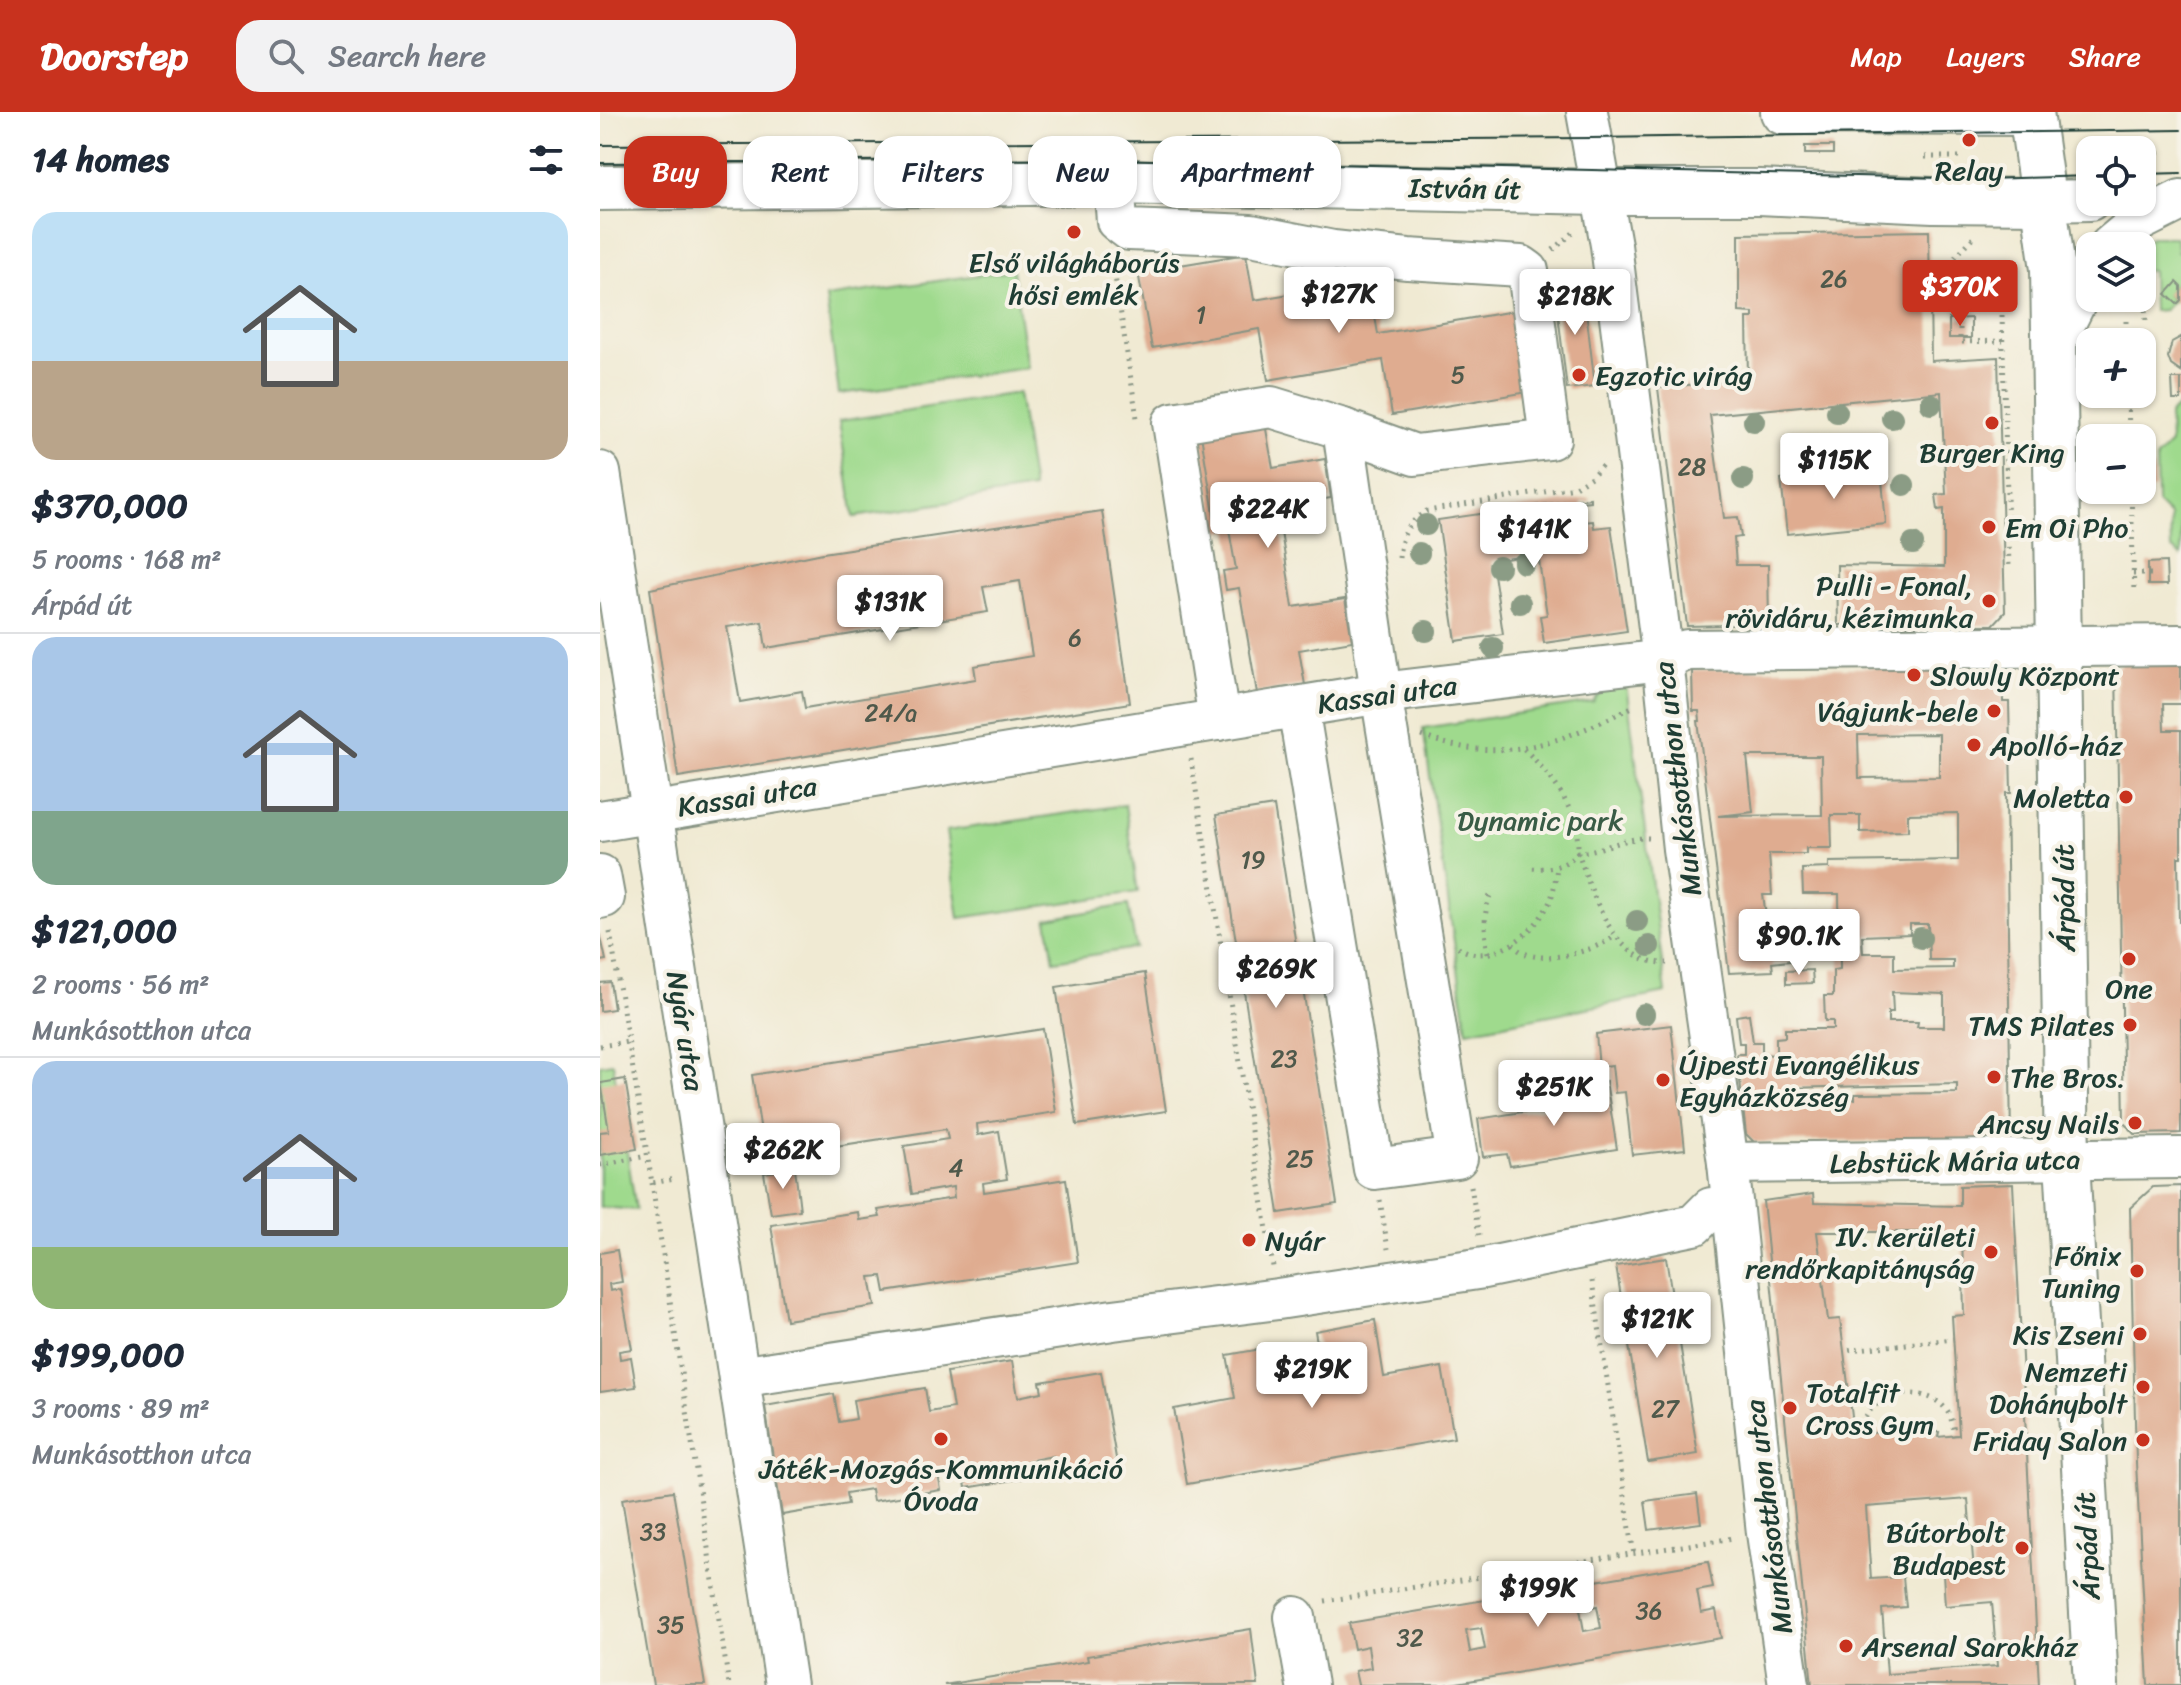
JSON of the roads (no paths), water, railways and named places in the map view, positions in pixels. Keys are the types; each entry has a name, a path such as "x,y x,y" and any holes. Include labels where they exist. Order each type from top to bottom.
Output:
{"main road":[{"path":"1783,112 2031,112"},
{"name":"Árpád út","path":"2031,112 2053,269 2067,1160 2096,1685"},
{"name":"István út","path":"1137,182 1602,192 1759,192 1933,200 2045,201"},
{"name":"István út","path":"600,188 1028,183"}],"street":[{"name":"Munkásotthon utca","path":"1587,112 1611,245 1663,660 1683,849 1728,1163 1767,1533 1789,1685"},
{"path":"2031,112 2044,112"},
{"path":"2156,198 2181,199"},
{"path":"2127,232 2141,220 2181,199"},
{"name":"István út","path":"2045,201 2076,200"},
{"path":"1116,208 1117,221 1129,230 1251,235 1333,251 1521,266 1528,271 1550,439 1415,455 1271,407 1173,423 1202,722"},
{"path":"2055,343 2076,301"},
{"path":"1298,707 1374,1169 1457,1158 1381,693 1343,429"},
{"name":"Nyár utca","path":"600,472 786,1685"},
{"name":"Kassai utca","path":"600,821 1381,693 1663,660 1687,650 2181,645"},
{"name":"Lebstück Mária utca","path":"1728,1163 2181,1158"},
{"path":"739,1377 1113,1320 1394,1282 1587,1249 1694,1225 1711,1208"},
{"path":"1295,1617 1307,1685"}],"tram line":[{"path":"600,145 1592,138 2181,130"},
{"path":"600,163 1106,159 1986,179 2076,176"},
{"path":"2156,174 2181,173"}],"place":[{"name":"Relay","path":"1969,140"},
{"name":"Első világháborús hősi emlék","path":"1074,232"},
{"name":"Egzotic virág","path":"1579,375"},
{"name":"Burger King","path":"1992,423"},
{"name":"Em Oi Pho","path":"1989,527"},
{"name":"Pulli - Fonal, rövidáru, kézimunka","path":"1989,601"},
{"name":"Slowly Központ","path":"1914,675"},
{"name":"Vágjunk-bele","path":"1994,711"},
{"name":"Apolló-ház","path":"1974,745"},
{"name":"Moletta","path":"2126,797"},
{"name":"One","path":"2129,959"},
{"name":"TMS Pilates","path":"2130,1025"},
{"name":"The Bros.","path":"1994,1077"},
{"name":"Újpesti Evangélikus Egyházközség","path":"1663,1080"},
{"name":"Ancsy Nails","path":"2135,1123"},
{"name":"Nyár","path":"1249,1240"},
{"name":"IV. kerületi rendőrkapitányság","path":"1991,1252"},
{"name":"Főnix Tuning","path":"2137,1271"},
{"name":"Kis Zseni","path":"2140,1334"},
{"name":"Nemzeti Dohánybolt","path":"2143,1387"},
{"name":"Totalfit Cross Gym","path":"1790,1408"},
{"name":"Játék-Mozgás-Kommunikáció Óvoda","path":"941,1439"},
{"name":"Friday Salon","path":"2143,1440"},
{"name":"Bútorbolt Budapest","path":"2022,1548"},
{"name":"Arsenal Sarokház","path":"1846,1646"}],"park label":[{"name":"Dynamic park","path":"1540,820"}]}
